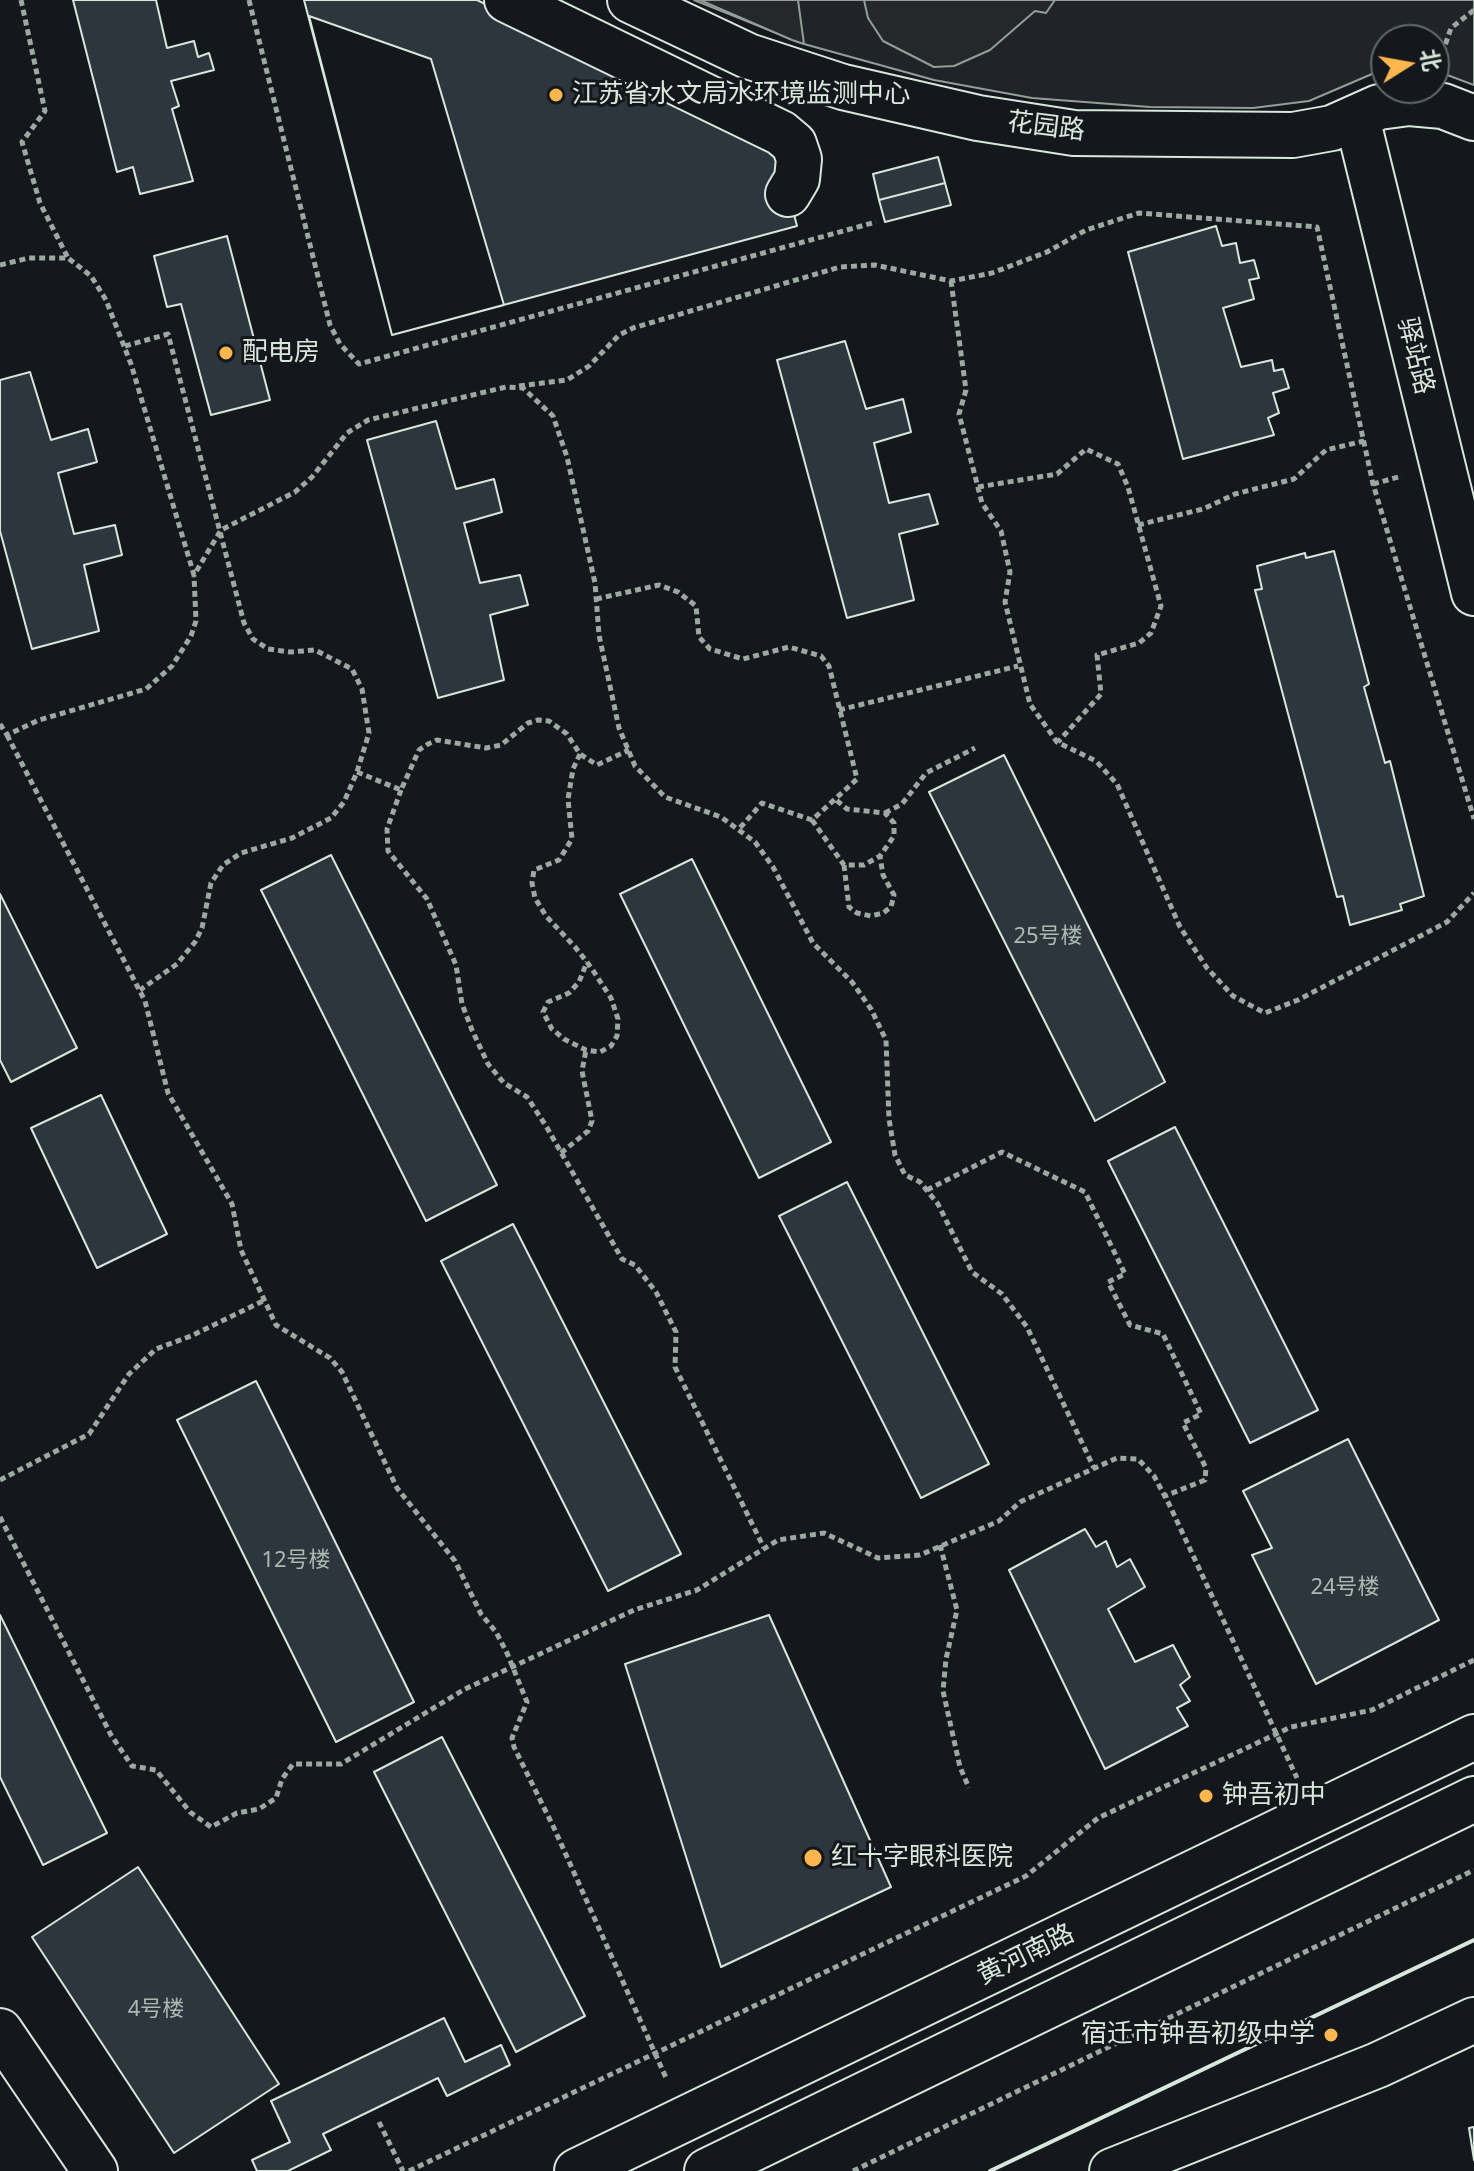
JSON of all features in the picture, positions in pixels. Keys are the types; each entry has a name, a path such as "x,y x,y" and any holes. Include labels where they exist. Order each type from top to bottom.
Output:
{"main road":[{"path":"507,0 563,12 781,133 794,144 799,159 797,179 788,194"},
{"name":"花园路","path":"630,0 748,56 843,87 978,118 1074,133 1260,137 1317,132 1379,107 1409,103 1443,106 1474,118"},
{"name":"驿站路","path":"1357,118 1474,593"},
{"name":"黄河南路","path":"577,2171 1474,1737"},
{"name":"黄河南路","path":"707,2171 1474,1799"},
{"path":"1112,2171 1378,2065 1474,2020"},
{"path":"0,2031 95,2171"}],"path":[{"path":"7,735 39,720 146,689 172,666 191,636 198,596 125,346 106,300 91,276 68,258 40,203 22,142 45,111 21,0"},
{"path":"249,0 330,325 340,344 359,364 876,222"},
{"path":"1450,31 1474,10"},
{"path":"194,575 221,530 295,492 312,477 331,448 356,426 506,387 567,380 589,366 619,335 633,328 840,267 875,265 951,281 992,273 1047,252 1086,230 1139,213 1317,227 1364,441 1474,819"},
{"path":"0,265 29,258 68,258"},
{"path":"661,271 665,281"},
{"path":"951,281 966,390 959,414 982,503 1001,531 1010,572 1005,602 1018,666 1030,704 1057,742 1096,761 1117,784 1180,927 1207,968 1233,996 1265,1013 1298,1000 1447,922 1474,893"},
{"path":"125,346 168,334 244,623 253,639 268,649 315,650 352,669 362,689 369,733 344,802 331,818 292,838 241,853 223,865 211,883 202,928 195,942 177,964 140,990"},
{"path":"506,387 523,388 553,416 567,457 612,697 619,728 635,766 665,797 721,817 755,842 773,867 813,943 852,982 871,1009 886,1040 889,1119 895,1155 905,1175 920,1182 927,1190 952,1229 972,1272 1002,1294 1027,1327 1094,1468"},
{"path":"1138,525 1203,509 1235,494 1294,479 1326,450 1364,441"},
{"path":"978,487 1057,474 1086,449 1118,464 1138,525 1161,606 1156,620 1151,633 1139,643 1097,655 1101,694 1057,742"},
{"path":"596,599 659,585 678,592 696,606 699,637 710,649 743,659 789,647 821,656 829,666 857,779 812,820"},
{"path":"839,710 1018,666"},
{"path":"629,750 597,765 580,754 567,734 549,721 528,723 501,745 486,748 437,740 419,750 401,790 387,829 388,851 427,899 456,965 462,1004 488,1064 504,1083 527,1097 622,1259 635,1265 656,1292 676,1332 675,1367 764,1548"},
{"path":"0,724 140,990 155,1033 168,1093 232,1204 241,1250 276,1325 330,1358 342,1372 397,1488 455,1561 512,1667 527,1702 512,1738 514,1747 656,2052 683,2120"},
{"path":"835,799 847,809 861,813 885,813 902,804 926,773 975,748"},
{"path":"580,754 573,769 568,799 572,839 559,860 534,870 532,883 535,898 546,916 587,962 611,998 618,1019 617,1036 611,1046 600,1052 586,1050 552,1029 543,1012 548,1002 569,993 579,982 587,962"},
{"path":"357,772 401,790"},
{"path":"738,830 762,803 812,820 844,865 849,907 857,913 871,916 891,907 894,895 891,883 883,875 880,856"},
{"path":"844,865 864,865 880,856 894,836 894,823 885,813"},
{"path":"561,1153 588,1131 592,1121 582,1071 586,1050"},
{"path":"927,1190 1002,1152 1085,1192 1125,1274 1108,1282 1130,1325 1163,1334 1201,1414 1183,1423 1206,1468 1205,1480 1165,1497"},
{"path":"0,1480 89,1434 129,1374 156,1349 191,1336 263,1301"},
{"path":"0,1517 111,1735 132,1766 156,1770 190,1812 211,1827 237,1813 259,1809 276,1798 282,1779 293,1764 341,1764 465,1689 634,1610 697,1590 778,1540 824,1533 878,1558 920,1555 999,1521 1020,1502 1094,1468 1117,1458 1138,1459 1154,1476 1165,1497 1275,1735 1316,1814"},
{"path":"940,1545 957,1610 946,1659 943,1691 960,1767 969,1788"},
{"path":"409,2171 1026,1876 1098,1818 1291,1727 1372,1710 1474,1660"},
{"path":"853,2171 1474,1870"},
{"path":"379,2122 403,2171"}],"shaded area":[{"path":"694,0 1474,0 1474,85 1450,76 1450,24 1370,24 1370,75 1309,101 1253,108 1150,107 1032,98 934,80 804,44"},
{"path":"700,0 798,0 804,44 792,40"},
{"path":"864,0 1055,0 1046,13 1035,11 990,50 954,66 934,67 883,41 868,18"}],"building":[{"path":"73,0 156,0 167,48 194,41 198,57 209,53 214,70 171,81 179,106 172,109 193,181 140,194 133,167 117,172"},
{"path":"304,0 477,0 776,144 797,226 392,335"},
{"path":"309,16 431,59 504,305 392,335"},
{"path":"938,157 945,183 879,200 873,174"},
{"path":"945,183 951,205 885,222 879,200"},
{"path":"1216,226 1222,246 1236,243 1240,263 1254,260 1259,278 1249,280 1254,299 1223,308 1241,367 1272,360 1274,371 1283,369 1289,388 1273,393 1279,413 1268,418 1274,435 1183,459 1128,252"},
{"name":"配电房","path":"227,236 270,400 211,415 181,304 167,307 154,256"},
{"path":"845,341 866,409 903,399 911,432 874,443 889,503 929,494 938,524 899,534 914,600 847,618 777,360"},
{"path":"30,372 51,440 88,429 97,462 58,473 74,534 115,525 122,555 84,565 99,631 32,649 0,531 0,380"},
{"path":"436,421 456,489 494,479 502,512 464,523 480,583 520,575 528,605 490,615 504,680 438,698 367,440"},
{"path":"1334,551 1369,684 1364,687 1385,763 1390,761 1424,896 1400,904 1402,910 1350,925 1343,896 1337,897 1255,590 1262,589 1257,566 1305,553 1306,558"},
{"path":"1004,755 1165,1082 1095,1121 929,792"},
{"path":"331,855 497,1185 426,1221 261,890"},
{"path":"692,859 831,1142 759,1178 620,894"},
{"path":"0,894 77,1048 11,1082 0,1060"},
{"path":"101,1095 167,1234 97,1268 31,1128"},
{"path":"1175,1127 1318,1410 1250,1443 1108,1161"},
{"path":"847,1182 989,1464 921,1498 779,1216"},
{"path":"513,1224 681,1554 608,1591 441,1261"},
{"path":"256,1381 414,1702 336,1742 177,1420"},
{"path":"1348,1439 1439,1620 1316,1684 1252,1555 1272,1548 1243,1491"},
{"path":"1085,1529 1096,1547 1106,1541 1117,1567 1130,1559 1145,1587 1108,1609 1135,1662 1173,1645 1190,1677 1180,1685 1190,1701 1177,1708 1188,1726 1105,1769 1009,1570"},
{"path":"0,1615 107,1833 43,1865 0,1777"},
{"path":"769,1615 891,1887 721,1967 625,1664"},
{"path":"442,1737 585,2016 516,2052 374,1772"},
{"path":"138,1867 279,2084 174,2153 32,1937"},
{"path":"444,2018 465,2062 501,2045 510,2065 447,2096 438,2078 323,2134 331,2150 288,2171 257,2171 252,2160 290,2142 271,2101"},
{"path":"1474,2127 1474,2160 1469,2128"}],"wall":[{"path":"990,2171 1474,1940"}],"place":[{"name":"江苏省水文局水环境监测中心","path":"556,95"},
{"name":"配电房","path":"226,353"},
{"name":"钟吾初中","path":"1206,1796"},
{"name":"红十字眼科医院","path":"813,1858"},
{"name":"宿迁市钟吾初级中学","path":"1331,2035"}]}
